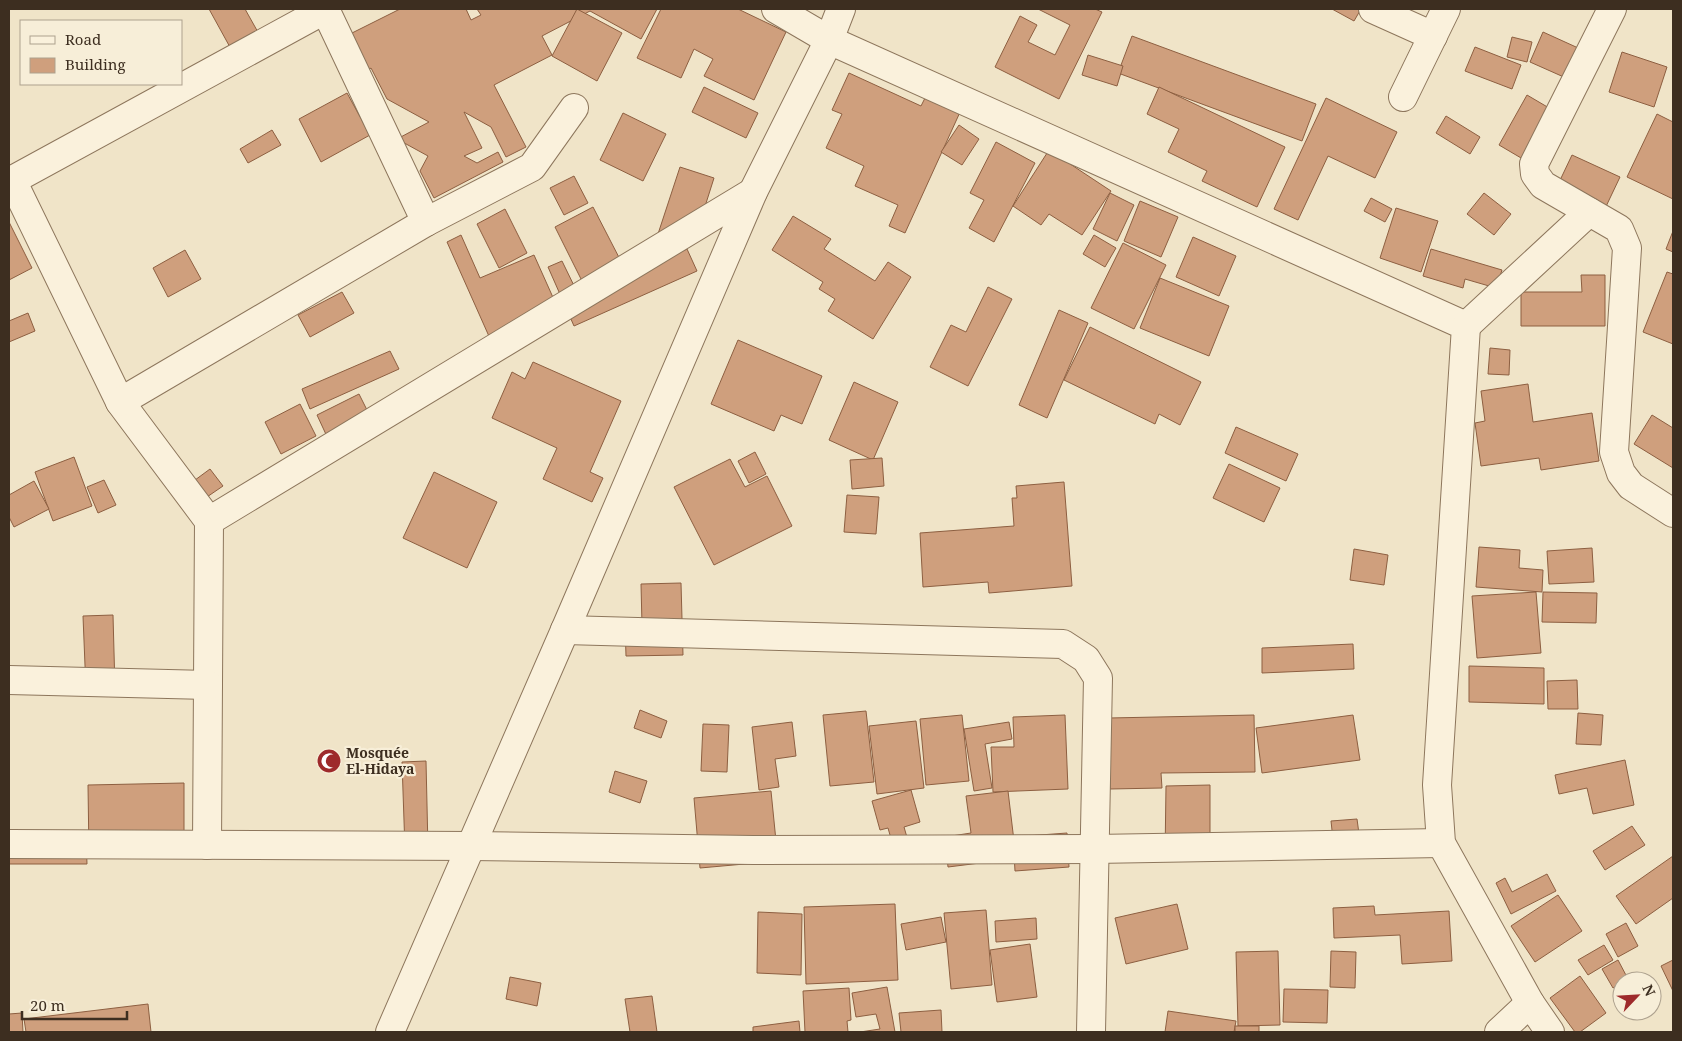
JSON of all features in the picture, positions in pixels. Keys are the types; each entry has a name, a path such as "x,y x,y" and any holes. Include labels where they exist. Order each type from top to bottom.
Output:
{"street":[{"path":"207,845 209,522 120,402 10,181 326,9 426,222"},
{"path":"776,9 830,40 1466,326"},
{"path":"390,1032 753,192 830,40 841,9"},
{"path":"1372,9 1432,36"},
{"path":"1403,97 1446,9"},
{"path":"1612,9 1534,164 1535,174 1543,185 1619,229 1627,248 1614,452 1621,473 1631,486 1673,513"},
{"path":"120,402 426,222 532,167 574,108"},
{"path":"209,522 753,192"},
{"path":"1550,1032 1530,1003 1441,843 1437,785 1466,326 1589,212"},
{"path":"565,630 1063,644 1086,659 1098,678 1091,1032"},
{"path":"9,680 208,685"},
{"path":"9,844 471,846 753,850 1094,849 1441,843"},
{"path":"1499,1032 1530,1003"}],"building":[{"path":"209,9 245,9 259,34 231,49"},
{"path":"400,9 466,9 471,20 481,15 477,9 657,9 641,39 590,11 542,36 552,55 494,85 526,147 506,157 491,127 464,112 482,148 464,156 477,163 498,152 503,162 434,198 420,171 428,156 397,139 429,122 387,99 371,68 368,70 350,34"},
{"path":"577,9 622,33 597,81 552,56"},
{"path":"661,9 738,9 786,32 754,100 704,76 713,59 694,49 681,78 637,58"},
{"path":"1038,9 1095,9 1102,12 1059,99 995,67 1020,16 1037,25 1028,42 1055,55 1070,25"},
{"path":"1332,9 1361,9 1354,21"},
{"path":"1543,32 1587,52 1575,82 1530,62"},
{"path":"1132,36 1316,104 1302,141 1118,73"},
{"path":"1512,37 1532,42 1527,62 1507,57"},
{"path":"1475,47 1521,65 1512,89 1465,71"},
{"path":"1622,52 1667,67 1654,107 1609,92"},
{"path":"1088,55 1123,66 1117,86 1082,75"},
{"path":"849,73 921,106 927,94 961,110 905,233 889,226 898,205 855,186 864,166 826,148 842,114 832,110"},
{"path":"704,87 758,113 746,138 692,112"},
{"path":"1159,87 1285,147 1257,207 1202,181 1207,171 1168,152 1179,129 1147,114"},
{"path":"347,93 370,135 321,162 299,119"},
{"path":"1527,95 1561,115 1533,165 1499,145"},
{"path":"1326,98 1397,132 1375,178 1328,156 1298,220 1274,209"},
{"path":"623,113 666,134 643,181 600,160"},
{"path":"1657,114 1673,122 1673,199 1627,177"},
{"path":"1446,116 1480,137 1470,154 1436,133"},
{"path":"959,125 979,139 962,165 941,152"},
{"path":"272,130 281,145 248,163 240,149"},
{"path":"996,142 1035,163 994,242 969,228 984,200 970,193"},
{"path":"1049,150 1111,191 1082,235 1049,214 1041,225 1013,206"},
{"path":"1572,155 1620,177 1601,217 1553,195"},
{"path":"680,167 714,178 701,219 657,237"},
{"path":"574,176 588,203 564,215 550,188"},
{"path":"1110,193 1134,205 1117,241 1093,229"},
{"path":"1484,193 1511,214 1494,235 1467,214"},
{"path":"1371,198 1392,209 1385,222 1364,211"},
{"path":"1140,201 1178,217 1161,257 1124,241"},
{"path":"593,207 626,271 587,291 555,227"},
{"path":"1396,208 1438,221 1421,272 1380,258"},
{"path":"505,209 527,253 499,268 477,224"},
{"path":"793,216 831,239 824,249 875,281 888,262 911,277 873,339 828,311 835,299 819,289 823,282 772,250"},
{"path":"9,222 32,268 9,280"},
{"path":"1673,231 1673,252 1666,249"},
{"path":"461,235 480,278 534,255 564,322 496,352 447,242"},
{"path":"1094,235 1116,248 1105,267 1083,254"},
{"path":"1193,237 1236,256 1219,296 1176,277"},
{"path":"1123,243 1166,265 1134,329 1091,308"},
{"path":"687,249 697,271 574,326 548,267 562,261 580,298"},
{"path":"1431,249 1502,270 1496,288 1465,279 1463,288 1423,276"},
{"path":"185,250 201,279 168,297 153,268"},
{"path":"1667,272 1673,274 1673,344 1643,332"},
{"path":"1581,275 1605,275 1605,326 1521,326 1521,292 1582,292"},
{"path":"1160,278 1229,306 1209,356 1140,328"},
{"path":"988,287 1012,299 968,386 930,367 951,325 966,332"},
{"path":"342,292 354,313 310,337 298,315"},
{"path":"1059,310 1088,323 1047,418 1019,405"},
{"path":"28,313 35,331 9,342 9,321"},
{"path":"1090,327 1201,382 1180,425 1159,414 1155,424 1064,380"},
{"path":"738,340 822,376 802,424 781,415 774,431 711,404"},
{"path":"1490,348 1510,350 1509,375 1488,374"},
{"path":"390,351 399,369 310,409 302,389"},
{"path":"533,362 621,401 590,472 603,478 592,502 543,479 557,448 492,418 512,372 525,379"},
{"path":"854,382 898,402 873,460 829,440"},
{"path":"1528,384 1533,422 1592,413 1599,461 1541,470 1539,458 1481,466 1475,423 1485,421 1481,391"},
{"path":"359,394 373,422 330,443 317,415"},
{"path":"300,404 316,436 281,454 265,422"},
{"path":"1652,415 1673,428 1673,468 1634,444"},
{"path":"1236,427 1298,454 1286,481 1225,453"},
{"path":"755,452 766,474 749,483 738,461"},
{"path":"74,457 92,506 53,521 35,472"},
{"path":"882,458 884,486 852,489 850,460"},
{"path":"730,459 745,487 767,476 792,526 714,565 674,487"},
{"path":"1229,464 1280,488 1264,522 1213,498"},
{"path":"210,469 223,486 204,499 191,483"},
{"path":"434,472 497,502 467,568 403,538"},
{"path":"104,480 116,505 98,513 87,487"},
{"path":"34,481 49,509 14,527 9,517 9,495"},
{"path":"1064,482 1072,586 989,593 988,582 923,587 920,533 1014,526 1012,498 1017,498 1016,486"},
{"path":"847,495 879,497 876,534 844,532"},
{"path":"1479,547 1520,550 1519,568 1543,570 1542,592 1476,587"},
{"path":"1592,548 1594,582 1549,584 1547,551"},
{"path":"1354,549 1388,555 1384,585 1350,580"},
{"path":"681,583 683,655 626,656 625,625 642,625 641,584"},
{"path":"1536,592 1541,653 1477,658 1472,596"},
{"path":"1543,592 1597,593 1596,623 1542,622"},
{"path":"113,615 115,689 86,690 83,616"},
{"path":"1353,644 1354,669 1262,673 1262,648"},
{"path":"1469,666 1544,668 1544,704 1469,702"},
{"path":"1577,680 1578,709 1548,709 1547,681"},
{"path":"640,710 667,721 661,738 634,728"},
{"path":"866,711 874,782 830,786 823,715"},
{"path":"1578,713 1603,715 1601,745 1576,744"},
{"path":"962,715 969,781 926,785 920,719"},
{"path":"1065,715 1068,789 993,792 991,747 1014,747 1013,717"},
{"path":"1254,715 1255,772 1161,773 1162,788 1110,789 1109,718"},
{"path":"1353,715 1360,760 1262,773 1256,728"},
{"path":"916,721 924,788 877,794 869,726"},
{"path":"792,722 796,756 775,759 779,787 759,790 752,727"},
{"path":"1009,722 1012,739 985,744 992,788 974,791 964,729"},
{"path":"703,724 729,725 727,772 701,771"},
{"path":"1625,760 1634,805 1593,814 1587,788 1559,794 1555,775"},
{"path":"426,761 428,849 405,850 402,762"},
{"path":"615,771 647,781 640,803 609,792"},
{"path":"184,783 184,854 89,855 88,785"},
{"path":"1210,785 1210,857 1165,857 1166,786"},
{"path":"911,790 920,822 904,827 913,858 898,863 888,828 880,830 872,801"},
{"path":"771,791 778,861 700,868 694,798"},
{"path":"1008,791 1014,841 988,862 948,867 945,837 971,833 966,796"},
{"path":"1357,819 1362,856 1335,858 1331,821"},
{"path":"1632,826 1645,845 1605,870 1593,851"},
{"path":"1067,833 1069,867 1015,871 1013,837"},
{"path":"9,837 86,837 87,864 9,864"},
{"path":"1673,856 1673,898 1636,924 1616,896"},
{"path":"1547,874 1556,891 1511,914 1496,883 1505,878 1512,892"},
{"path":"1558,895 1582,931 1535,962 1511,926"},
{"path":"895,904 898,980 806,984 804,907"},
{"path":"1177,904 1188,949 1126,964 1115,918"},
{"path":"1374,906 1375,915 1449,911 1452,961 1402,964 1400,935 1334,938 1333,908"},
{"path":"986,910 992,985 951,989 944,913"},
{"path":"758,912 802,914 801,975 757,973"},
{"path":"941,917 946,942 906,950 901,924"},
{"path":"1036,918 1037,939 996,942 995,921"},
{"path":"1626,923 1638,946 1618,957 1606,934"},
{"path":"1030,944 1037,997 997,1002 990,950"},
{"path":"1604,945 1613,960 1588,975 1578,960"},
{"path":"1278,951 1280,1025 1238,1026 1236,952"},
{"path":"1331,951 1356,952 1355,988 1330,987"},
{"path":"1618,960 1624,971 1612,971 1612,986 1602,969"},
{"path":"1673,960 1673,991 1661,966"},
{"path":"1580,976 1606,1013 1580,1032 1575,1032 1550,998"},
{"path":"510,977 541,983 537,1006 506,999"},
{"path":"887,987 895,1032 860,1032 880,1029 876,1014 856,1017 852,993"},
{"path":"849,988 851,1020 847,1021 848,1032 805,1032 803,991"},
{"path":"1284,989 1328,990 1327,1023 1283,1022"},
{"path":"652,996 657,1032 630,1032 625,999"},
{"path":"148,1004 151,1032 26,1032 24,1019"},
{"path":"941,1010 942,1032 901,1032 899,1013"},
{"path":"1168,1011 1236,1021 1234,1032 1165,1032"},
{"path":"22,1013 23,1032 9,1032 9,1014"},
{"path":"799,1021 800,1032 753,1032 753,1027"},
{"path":"1235,1026 1259,1026 1259,1032 1235,1032"}],"place":[{"name":"Mosquée El-Hidaya","path":"329,761"}]}
